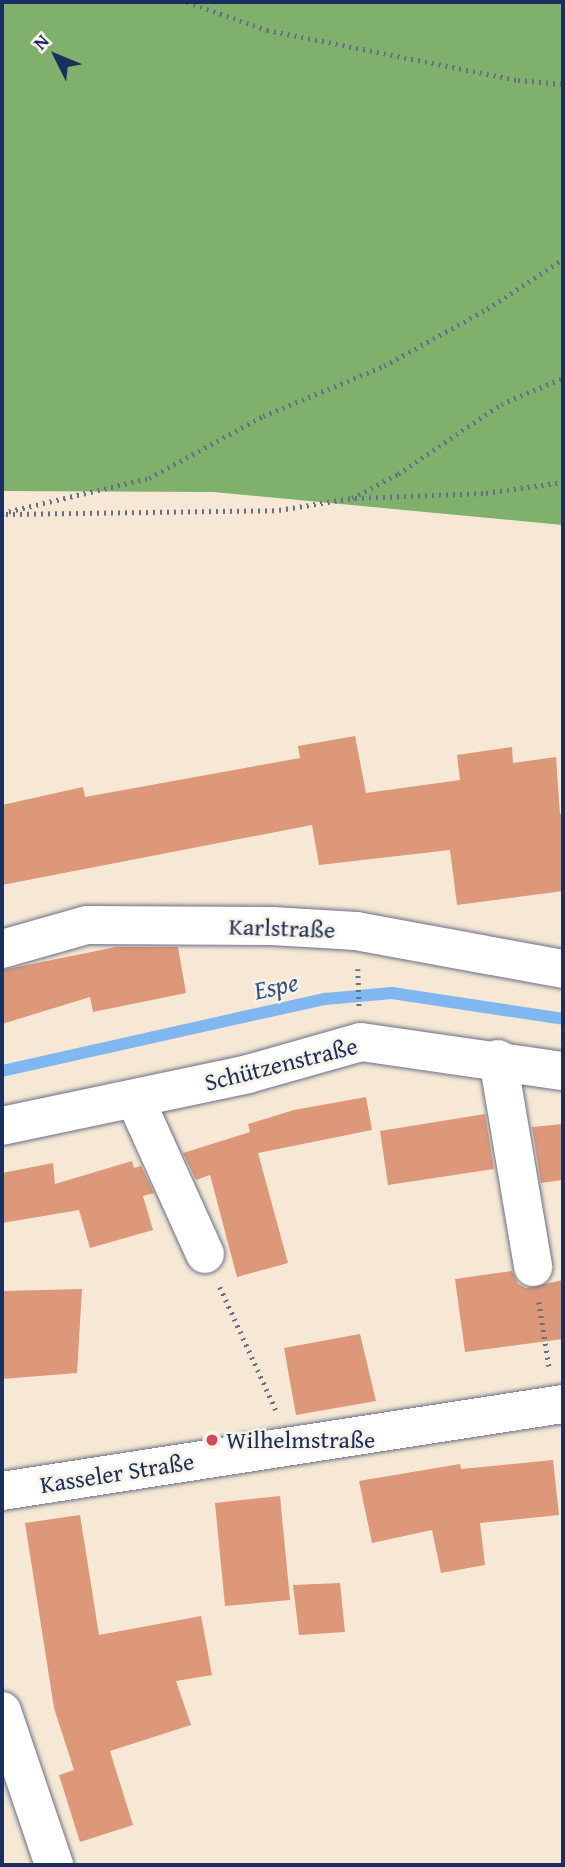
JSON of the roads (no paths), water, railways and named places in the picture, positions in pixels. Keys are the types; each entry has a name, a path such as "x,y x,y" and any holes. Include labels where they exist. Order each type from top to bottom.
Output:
{"street":[{"name":"Karlstraße","path":"2,949 87,925 356,932 563,969"},
{"name":"Schützenstraße","path":"2,1126 135,1099 361,1042 498,1059 563,1071"},
{"path":"498,1059 533,1267"},
{"path":"135,1099 205,1254"},
{"name":"Kasseler Straße","path":"2,1491 559,1404"},
{"path":"2,1711 54,1865"}],"waterway":[{"name":"Espe","path":"2,1071 325,999 392,993 563,1019"}],"place":[{"name":"Wilhelmstraße","path":"212,1440"}]}
